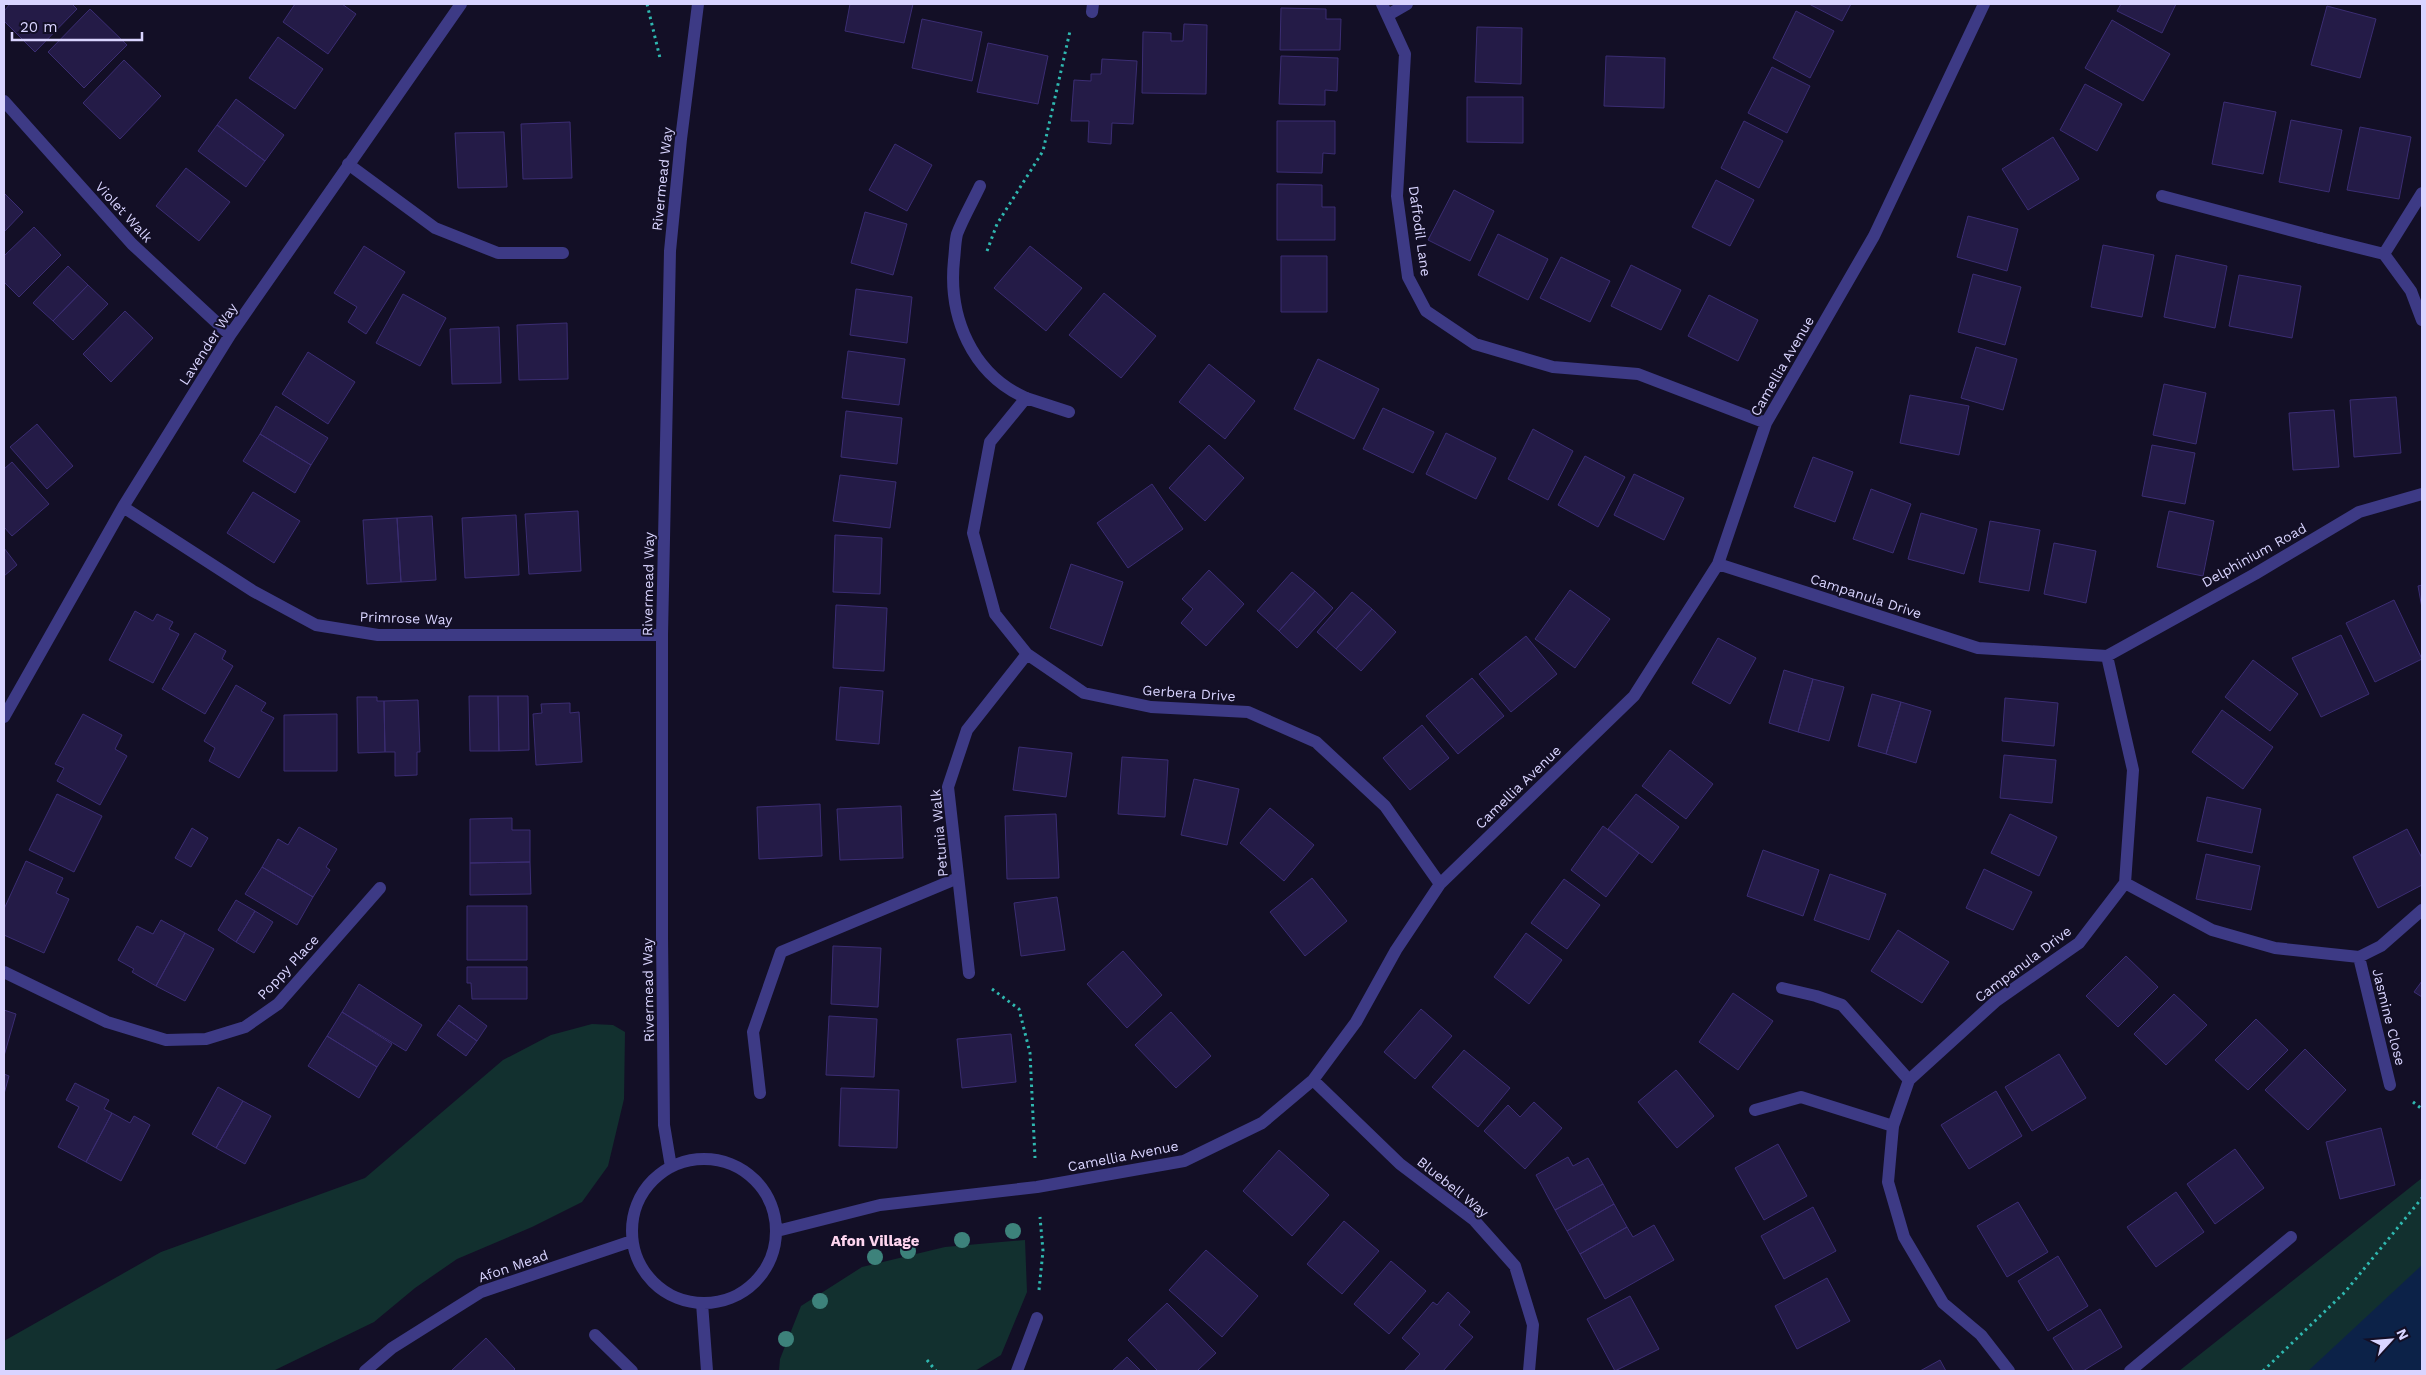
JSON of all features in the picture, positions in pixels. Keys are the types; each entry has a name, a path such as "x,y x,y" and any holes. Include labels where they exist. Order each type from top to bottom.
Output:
{"street":[{"name":"Lavender Way","path":"4,717 123,507 230,335 461,4"},
{"name":"Rivermead Way","path":"671,1167 664,1125 662,635 670,252 680,139 698,4"},
{"path":"1385,10 1407,4"},
{"name":"Camellia Avenue","path":"777,1231 880,1205 1037,1187 1184,1161 1262,1123 1313,1080 1356,1022 1396,950 1440,884 1634,696 1718,564 1766,423 1874,236 1984,4"},
{"name":"Daffodil Lane","path":"1385,10 1404,54 1397,196 1408,277 1426,311 1475,344 1553,367 1638,374 1766,423"},
{"name":"Violet Walk","path":"4,101 132,244 230,335"},
{"path":"348,164 435,228 498,253 563,253"},
{"path":"980,186 957,235 952,280 957,319 977,359 1009,390 1026,398 1069,412"},
{"path":"2384,254 2422,193"},
{"path":"2162,196 2384,254 2411,291 2422,320"},
{"name":"Gerbera Drive","path":"1026,398 990,442 973,533 995,614 1028,654 1084,693 1151,707 1248,712 1316,742 1384,806 1440,884"},
{"name":"Delphinium Road","path":"2107,656 2255,574 2359,512 2422,494"},
{"name":"Primrose Way","path":"123,507 253,591 316,625 378,634 662,635"},
{"name":"Campanula Drive","path":"1718,564 1978,648 2107,656"},
{"name":"Petunia Walk","path":"969,973 948,787 967,730 1028,654"},
{"path":"2107,656 2133,770 2125,883"},
{"path":"760,1093 753,1032 781,952 958,878"},
{"name":"Campanula Drive","path":"2009,1371 1981,1335 1943,1303 1904,1237 1888,1182 1893,1126 1909,1080 1996,1001 2079,943 2125,883"},
{"name":"Jasmine Close","path":"2125,883 2212,930 2275,948 2359,957 2381,946 2422,910"},
{"name":"Poppy Place","path":"4,972 107,1022 166,1040 206,1039 245,1027 278,1004 380,888"},
{"name":"Jasmine Close","path":"2359,957 2390,1085"},
{"path":"1782,988 1816,996 1842,1005 1909,1080"},
{"name":"Bluebell Way","path":"1313,1080 1400,1164 1474,1220 1515,1266 1533,1325 1529,1371"},
{"path":"1755,1110 1801,1097 1893,1126"},
{"path":"713,1159 736,1167 757,1182 772,1206 777,1231 772,1258 758,1280 728,1301 693,1304 676,1299 655,1285 639,1265 632,1241 632,1220 641,1196 651,1182 671,1167 687,1161 713,1159"},
{"path":"2130,1371 2292,1237"},
{"name":"Afon Mead","path":"365,1371 392,1348 481,1292 632,1241"},
{"path":"702,1303 708,1371"},
{"path":"1017,1371 1037,1318"},
{"path":"594,1335 632,1371"}],"path":[{"path":"986,252 996,224 1044,151 1068,33 1092,8"},
{"path":"969,973 1019,1009 1030,1053 1037,1187 1043,1250 1037,1318"},
{"path":"2263,1371 2346,1292 2422,1198"},
{"path":"927,1360 936,1371"}],"green space":[{"path":"592,1024 613,1025 625,1032 624,1099 608,1166 582,1202 532,1227 457,1259 415,1288 374,1322 273,1371 4,1371 4,1341 161,1252 365,1178 503,1060 551,1035"},
{"path":"2422,1178 2422,1371 2179,1371"},
{"path":"1025,1240 1027,1292 1001,1355 975,1371 779,1371 780,1359 801,1306 862,1267 945,1247"}],"water":[{"path":"2422,1265 2422,1371 2308,1371"}],"building":[{"path":"10,4 72,4 77,9 35,52 4,21 4,11"},
{"path":"295,4 342,4 356,14 328,54 283,22"},
{"path":"850,4 913,4 904,43 845,31"},
{"path":"1809,4 1851,4 1842,21"},
{"path":"2121,4 2176,4 2162,33 2117,11"},
{"path":"2327,6 2376,19 2360,78 2311,65"},
{"path":"1281,8 1326,9 1326,19 1341,19 1340,50 1280,50"},
{"path":"90,9 127,45 84,88 48,52"},
{"path":"1796,11 1834,31 1810,78 1773,58"},
{"path":"922,19 982,32 972,81 912,68"},
{"path":"2112,20 2170,54 2143,101 2085,68"},
{"path":"1184,24 1207,25 1206,94 1142,93 1143,32 1171,33 1171,41 1183,41"},
{"path":"1477,27 1522,28 1521,84 1475,82"},
{"path":"278,37 323,69 295,109 249,78"},
{"path":"988,43 1048,56 1038,104 977,92"},
{"path":"1281,56 1338,58 1337,91 1325,90 1325,105 1279,104"},
{"path":"1606,56 1665,58 1664,108 1604,106"},
{"path":"1102,59 1137,61 1133,124 1112,123 1111,144 1088,142 1089,121 1071,121 1074,80 1091,81 1091,74 1101,74"},
{"path":"124,60 161,96 120,139 83,103"},
{"path":"1772,67 1810,86 1787,133 1748,113"},
{"path":"2085,84 2122,104 2097,151 2060,130"},
{"path":"1467,97 1523,97 1523,143 1467,142"},
{"path":"236,99 284,135 265,161 217,125"},
{"path":"2224,102 2276,112 2263,174 2212,164"},
{"path":"2291,120 2342,130 2329,192 2279,182"},
{"path":"1277,121 1335,121 1335,154 1323,153 1322,173 1277,172"},
{"path":"1744,121 1783,141 1759,188 1721,168"},
{"path":"570,122 572,178 523,179 521,124"},
{"path":"217,125 265,161 246,187 198,151"},
{"path":"2360,127 2411,137 2399,199 2347,190"},
{"path":"504,132 507,187 458,188 455,133"},
{"path":"2053,137 2079,179 2028,210 2002,169"},
{"path":"895,144 932,165 907,211 869,190"},
{"path":"186,168 230,202 199,241 156,206"},
{"path":"1716,180 1754,200 1730,246 1692,227"},
{"path":"1277,184 1322,185 1322,207 1335,207 1335,240 1277,240"},
{"path":"1454,190 1494,211 1470,261 1428,240"},
{"path":"4,193 23,212 4,232"},
{"path":"865,212 907,224 893,275 851,263"},
{"path":"1968,216 2018,229 2007,271 1957,257"},
{"path":"34,227 61,255 19,297 4,282 4,256"},
{"path":"1498,234 1548,259 1528,300 1478,275"},
{"path":"2103,245 2154,255 2142,317 2091,307"},
{"path":"364,246 405,272 366,334 348,322 357,307 334,293"},
{"path":"1030,246 1082,288 1046,331 994,288"},
{"path":"2176,255 2227,266 2215,328 2164,317"},
{"path":"1281,256 1327,256 1327,312 1281,312"},
{"path":"1561,257 1610,281 1590,322 1540,298"},
{"path":"1631,265 1681,290 1661,330 1611,306"},
{"path":"68,266 88,285 53,321 33,303"},
{"path":"1973,274 2021,287 2005,345 1958,332"},
{"path":"2239,275 2301,286 2292,338 2229,326"},
{"path":"88,285 108,304 73,340 53,321"},
{"path":"856,289 912,297 907,343 850,335"},
{"path":"1104,293 1156,336 1121,378 1069,335"},
{"path":"403,294 446,318 420,366 376,343"},
{"path":"1709,295 1758,320 1738,361 1688,336"},
{"path":"125,311 153,338 111,382 83,354"},
{"path":"567,323 568,379 519,380 517,325"},
{"path":"499,327 501,383 452,384 450,329"},
{"path":"1976,347 2017,359 2003,410 1961,398"},
{"path":"848,351 905,359 899,405 842,398"},
{"path":"308,352 355,382 328,424 282,394"},
{"path":"1318,359 1379,389 1354,439 1294,409"},
{"path":"1209,364 1255,401 1225,439 1179,402"},
{"path":"2164,384 2206,393 2196,444 2153,435"},
{"path":"1910,395 1969,406 1959,455 1900,443"},
{"path":"2396,397 2401,453 2354,457 2350,400"},
{"path":"276,406 328,438 311,465 260,434"},
{"path":"1383,408 1434,432 1413,473 1363,449"},
{"path":"2334,410 2339,467 2293,470 2289,413"},
{"path":"846,411 902,418 897,464 841,457"},
{"path":"37,424 73,466 47,489 10,447"},
{"path":"1533,429 1573,451 1548,500 1508,479"},
{"path":"1446,433 1496,458 1476,499 1426,474"},
{"path":"260,434 311,465 295,493 243,461"},
{"path":"1209,445 1244,478 1205,521 1169,488"},
{"path":"2152,445 2195,453 2185,504 2142,496"},
{"path":"1585,456 1625,477 1598,527 1558,505"},
{"path":"1813,457 1853,472 1835,522 1794,507"},
{"path":"12,462 49,504 12,536 4,527 4,469"},
{"path":"1634,474 1684,498 1664,540 1614,515"},
{"path":"840,475 896,482 890,528 833,521"},
{"path":"1152,484 1183,529 1128,568 1097,523"},
{"path":"1871,489 1911,504 1893,553 1853,539"},
{"path":"253,492 300,521 274,563 227,533"},
{"path":"578,511 581,571 529,574 525,514"},
{"path":"2169,511 2214,521 2203,576 2157,567"},
{"path":"1921,513 1977,529 1964,574 1908,559"},
{"path":"516,515 519,575 465,578 462,518"},
{"path":"432,516 436,580 401,582 397,518"},
{"path":"397,518 401,582 367,584 363,520"},
{"path":"1990,521 2040,530 2029,591 1979,582"},
{"path":"835,535 882,538 880,594 833,592"},
{"path":"2054,543 2096,551 2086,603 2044,594"},
{"path":"4,548 17,565 4,576"},
{"path":"1071,564 1123,582 1102,646 1050,628"},
{"path":"1209,570 1244,604 1206,646 1181,623 1193,609 1182,599"},
{"path":"1292,572 1315,591 1279,631 1257,611"},
{"path":"2422,585 2422,608 2418,586"},
{"path":"1570,590 1610,619 1575,668 1535,639"},
{"path":"1315,591 1333,608 1297,648 1279,631"},
{"path":"1352,592 1372,609 1336,649 1317,632"},
{"path":"2394,600 2422,659 2375,682 2346,623"},
{"path":"836,605 887,608 884,671 833,668"},
{"path":"1372,609 1396,632 1361,671 1336,649"},
{"path":"135,611 153,621 157,614 173,622 169,629 179,634 153,683 109,660"},
{"path":"195,633 226,651 222,659 233,666 205,714 162,689"},
{"path":"2341,635 2369,694 2321,717 2292,658"},
{"path":"1526,636 1557,674 1511,712 1479,674"},
{"path":"1718,638 1756,658 1730,704 1692,683"},
{"path":"2253,660 2298,694 2270,731 2225,697"},
{"path":"1784,670 1813,679 1798,732 1769,723"},
{"path":"1472,678 1504,716 1458,754 1426,716"},
{"path":"1813,679 1844,687 1829,741 1798,732"},
{"path":"236,685 266,703 261,711 274,718 239,778 209,761 215,748 204,741"},
{"path":"840,687 883,691 879,744 836,740"},
{"path":"1872,694 1901,702 1886,754 1858,746"},
{"path":"469,696 498,696 499,751 470,751"},
{"path":"498,696 528,696 529,750 499,751"},
{"path":"357,697 377,697 377,701 384,701 385,752 358,753"},
{"path":"2005,698 2058,703 2054,746 2002,741"},
{"path":"418,700 420,752 417,752 417,775 395,776 395,752 385,752 384,701"},
{"path":"1901,702 1931,711 1916,763 1886,754"},
{"path":"570,703 570,713 579,712 582,762 536,765 533,714 542,713 541,704"},
{"path":"2222,710 2273,747 2243,789 2192,752"},
{"path":"83,714 122,735 115,749 127,756 100,805 57,781 64,768 55,764"},
{"path":"337,714 337,771 284,771 284,715"},
{"path":"1422,725 1449,758 1410,790 1383,758"},
{"path":"1019,747 1072,753 1066,797 1013,790"},
{"path":"1670,750 1713,784 1686,819 1642,786"},
{"path":"2004,755 2056,760 2052,803 2000,798"},
{"path":"1122,757 1168,760 1165,817 1118,814"},
{"path":"1194,779 1239,789 1227,845 1181,835"},
{"path":"57,794 102,816 74,872 29,850"},
{"path":"1636,794 1679,827 1652,863 1608,829"},
{"path":"2207,797 2261,809 2252,853 2197,841"},
{"path":"820,804 822,856 759,859 757,807"},
{"path":"901,806 903,858 840,860 837,809"},
{"path":"1270,808 1314,845 1284,881 1240,843"},
{"path":"1056,814 1059,878 1007,879 1005,816"},
{"path":"2010,814 2057,837 2039,876 1991,853"},
{"path":"512,818 512,830 530,830 530,862 470,863 470,819"},
{"path":"1603,826 1639,853 1606,897 1571,870"},
{"path":"299,827 337,849 326,867 330,870 313,897 262,867 278,839 288,845"},
{"path":"192,828 208,838 191,867 175,858"},
{"path":"2407,829 2422,858 2422,885 2378,908 2353,857"},
{"path":"1763,850 1819,870 1803,916 1747,896"},
{"path":"2206,854 2260,866 2251,910 2196,899"},
{"path":"26,861 63,878 56,893 69,899 44,953 4,935 4,909"},
{"path":"530,862 531,894 470,895 470,863"},
{"path":"262,867 313,897 297,925 245,894"},
{"path":"1984,869 2032,892 2013,930 1966,908"},
{"path":"1830,874 1886,894 1869,940 1814,920"},
{"path":"1312,878 1347,921 1305,956 1270,912"},
{"path":"1564,879 1600,905 1567,949 1531,923"},
{"path":"1057,897 1065,950 1021,956 1014,903"},
{"path":"236,900 255,911 236,942 218,930"},
{"path":"467,906 527,906 527,960 467,960"},
{"path":"255,911 273,922 254,953 236,942"},
{"path":"161,920 185,933 156,986 132,972 134,969 118,960 137,926 153,934"},
{"path":"1898,930 1949,962 1922,1003 1871,971"},
{"path":"185,933 214,949 185,1001 156,986"},
{"path":"1526,933 1562,960 1529,1004 1494,977"},
{"path":"833,946 881,948 878,1007 831,1004"},
{"path":"1123,951 1162,995 1127,1028 1087,984"},
{"path":"2126,956 2158,987 2118,1027 2086,996"},
{"path":"467,967 527,967 527,999 472,999 471,983 467,983"},
{"path":"2422,981 2422,997 2414,992"},
{"path":"359,984 422,1025 406,1051 342,1012"},
{"path":"1733,993 1773,1021 1738,1070 1699,1042"},
{"path":"2174,994 2207,1025 2166,1065 2134,1034"},
{"path":"459,1005 487,1026 477,1041 448,1020"},
{"path":"1421,1009 1452,1036 1415,1079 1384,1052"},
{"path":"4,1010 16,1014 4,1056"},
{"path":"342,1012 392,1044 377,1067 327,1036"},
{"path":"1171,1012 1211,1056 1176,1088 1135,1045"},
{"path":"829,1016 877,1019 874,1077 826,1075"},
{"path":"2256,1019 2288,1050 2248,1090 2215,1060"},
{"path":"448,1020 477,1041 466,1056 437,1035"},
{"path":"1011,1034 1016,1082 962,1088 957,1039"},
{"path":"327,1036 377,1067 359,1098 308,1066"},
{"path":"2305,1049 2346,1090 2308,1130 2265,1090"},
{"path":"1464,1050 1510,1088 1478,1127 1432,1087"},
{"path":"2059,1054 2086,1098 2032,1131 2005,1087"},
{"path":"1676,1070 1714,1116 1677,1148 1638,1102"},
{"path":"4,1074 9,1076 4,1094"},
{"path":"75,1083 109,1100 104,1109 112,1113 86,1162 58,1147 79,1107 66,1100"},
{"path":"218,1087 243,1101 216,1148 192,1134"},
{"path":"841,1088 899,1090 897,1148 839,1146"},
{"path":"1996,1091 2022,1136 1969,1169 1941,1125"},
{"path":"243,1101 271,1116 245,1164 216,1148"},
{"path":"1534,1102 1562,1128 1525,1169 1484,1131 1508,1105 1520,1117"},
{"path":"112,1113 130,1123 134,1116 150,1125 121,1181 86,1162"},
{"path":"2381,1128 2395,1185 2340,1199 2326,1142"},
{"path":"1778,1144 1807,1196 1764,1220 1735,1168"},
{"path":"2235,1149 2264,1188 2215,1224 2187,1184"},
{"path":"1279,1150 1329,1195 1292,1236 1243,1191"},
{"path":"1568,1157 1573,1166 1588,1158 1603,1184 1555,1210 1536,1175"},
{"path":"1603,1184 1614,1204 1567,1231 1555,1210"},
{"path":"2176,1192 2204,1232 2156,1267 2127,1227"},
{"path":"2018,1202 2048,1252 2007,1277 1977,1226"},
{"path":"1614,1204 1627,1227 1580,1254 1567,1231"},
{"path":"1813,1207 1836,1251 1784,1279 1761,1236"},
{"path":"1344,1221 1379,1251 1342,1294 1307,1264"},
{"path":"1654,1225 1674,1260 1605,1299 1580,1254 1627,1227 1633,1237"},
{"path":"1206,1250 1258,1296 1222,1337 1169,1290"},
{"path":"2058,1256 2088,1306 2048,1331 2018,1281"},
{"path":"1391,1261 1426,1291 1389,1334 1354,1304"},
{"path":"1827,1278 1850,1321 1797,1349 1775,1306"},
{"path":"1448,1292 1470,1312 1459,1325 1473,1337 1443,1371 1404,1371 1420,1354 1402,1338 1433,1302 1437,1305"},
{"path":"1630,1296 1659,1349 1615,1371 1587,1319"},
{"path":"1167,1303 1216,1353 1197,1371 1158,1371 1128,1340"},
{"path":"2100,1309 2122,1347 2083,1371 2074,1371 2053,1338"},
{"path":"486,1338 515,1369 513,1371 451,1371"},
{"path":"1127,1357 1141,1371 1112,1371"},
{"path":"1940,1360 1946,1371 1920,1371"}],"district":[{"name":"Afon Village","path":"875,1241"}]}
